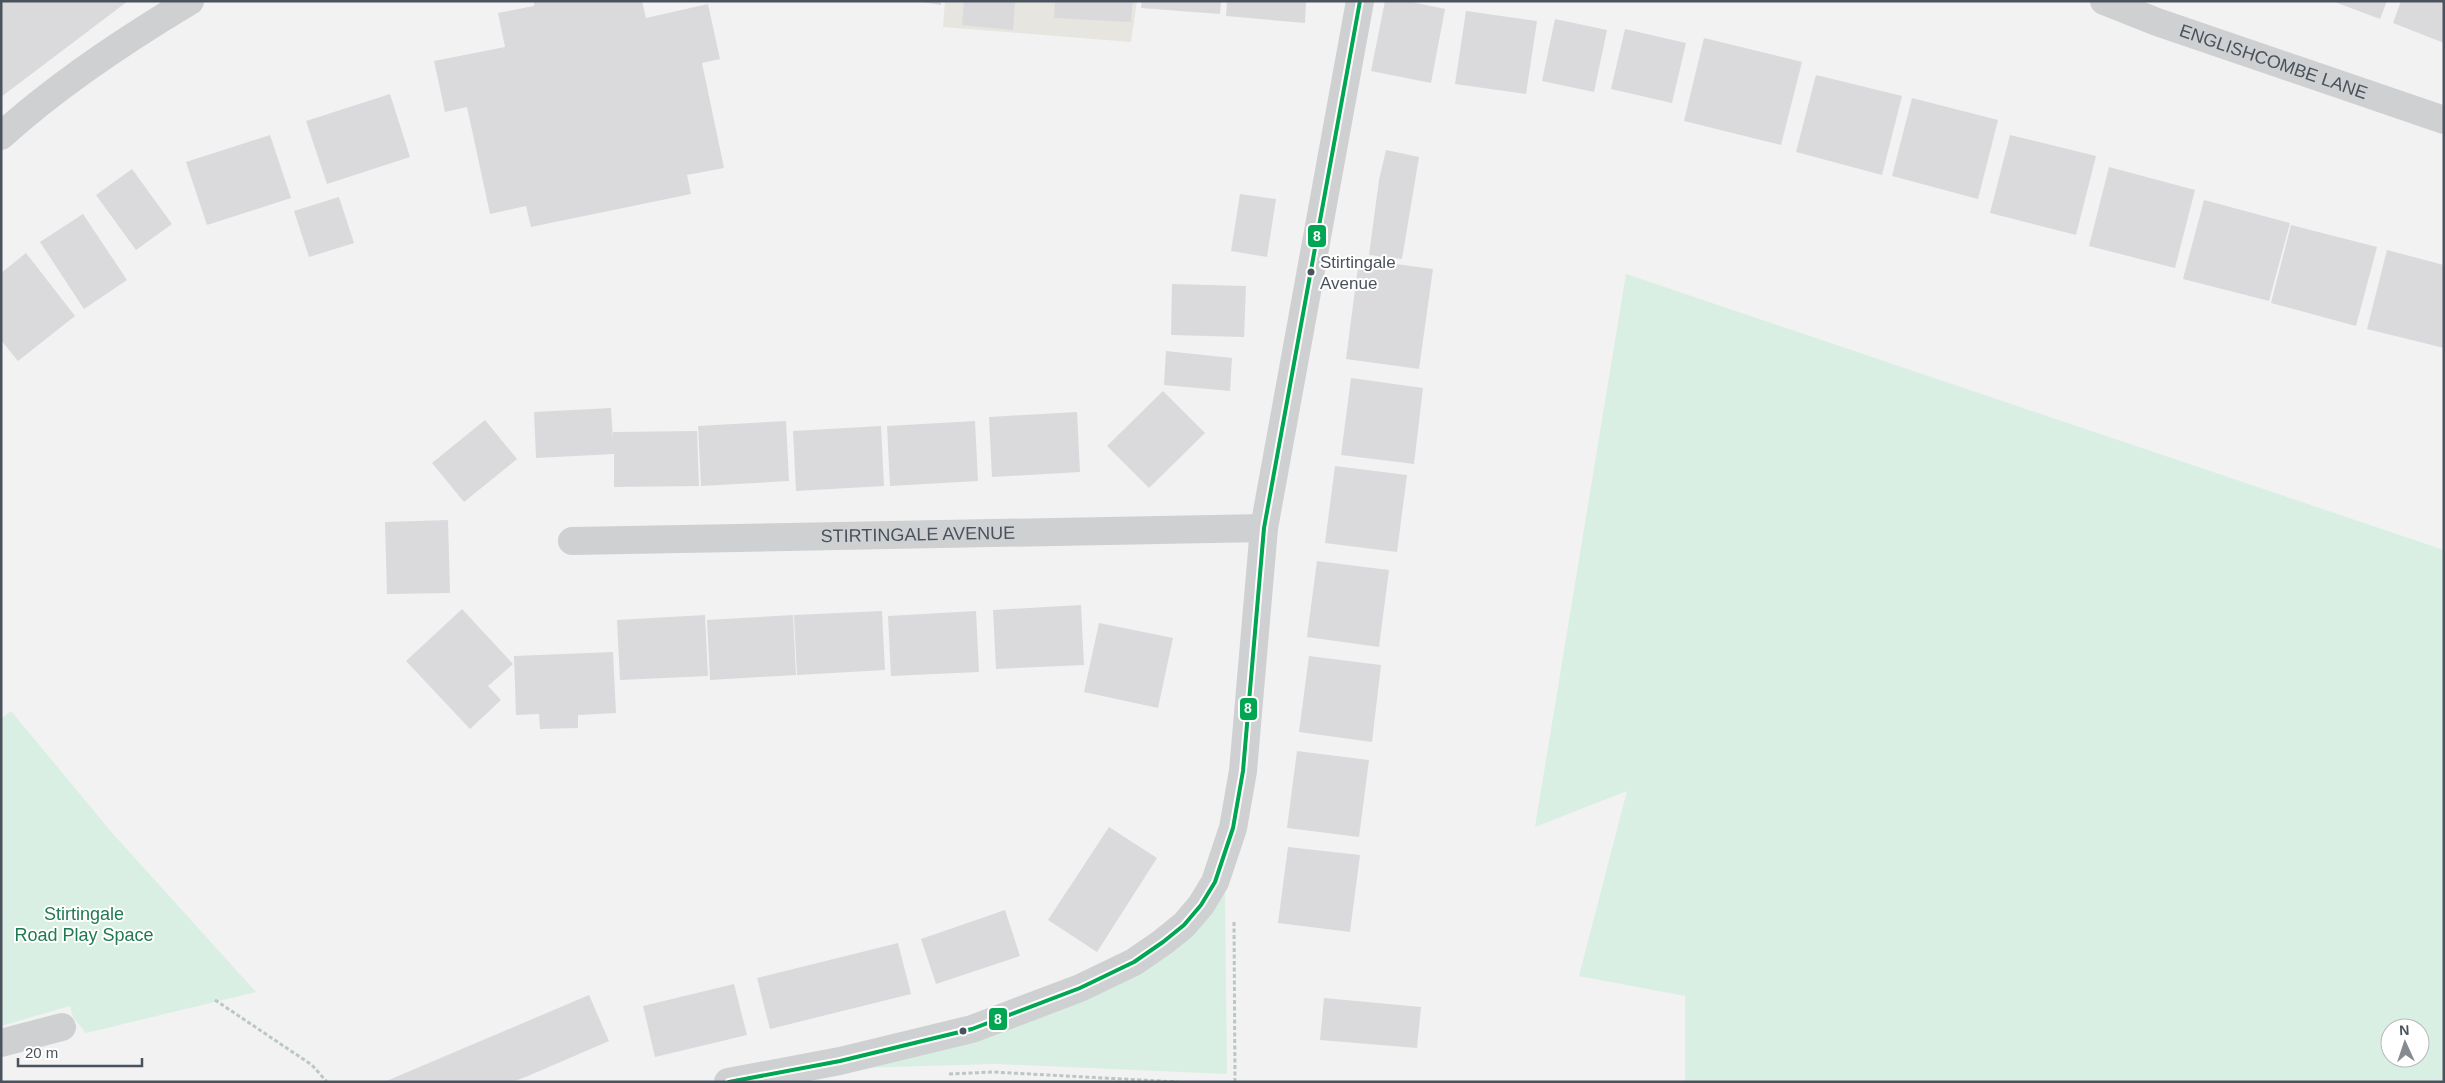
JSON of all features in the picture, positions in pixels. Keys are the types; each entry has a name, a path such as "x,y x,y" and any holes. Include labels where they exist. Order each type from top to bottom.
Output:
{"street":[{"path":"1,136 34,106 161,18 190,1"},
{"path":"728,1082 840,1061 972,1029 1080,988 1134,962 1184,925 1215,882 1233,828 1243,771 1264,528 1360,1"},
{"name":"ENGLISHCOMBE LANE","path":"2104,1 2444,120"},
{"name":"STIRTINGALE AVENUE","path":"572,541 1264,528"},
{"path":"1,1043 62,1028"}],"path":[{"path":"1234,917 1234,1082"},
{"path":"215,1000 312,1065 327,1082"},
{"path":"943,1074 993,1072 1178,1082"}],"shaded area":[{"path":"945,1 1137,1 1131,42 943,27"}],"green space":[{"path":"1626,274 2444,550 2444,1082 1685,1082 1685,996 1579,976 1627,791 1535,827"},
{"name":"Stirtingale Road Play Space","path":"11,711 113,834 256,992 86,1033 73,1017 70,1006 1,1026 1,719"},
{"path":"1225,893 1227,1074 996,1064 856,1068 969,1043 1207,916"}],"building":[{"path":"1,1 128,1 1,97"},
{"path":"534,1 642,1 646,18 708,4 720,59 702,63 724,168 687,175 691,194 531,227 526,206 490,214 467,107 445,112 434,61 505,47 498,13 534,6"},
{"path":"916,1 941,1 941,5"},
{"path":"964,1 1015,1 1013,30 962,25"},
{"path":"1055,1 1133,1 1131,22 1054,18"},
{"path":"1142,1 1221,1 1220,14 1141,8"},
{"path":"1227,1 1306,1 1305,23 1226,16"},
{"path":"1385,1 1407,1 1445,9 1431,83 1371,71"},
{"path":"2332,1 2387,1 2380,19"},
{"path":"2401,1 2444,1 2444,43 2393,23"},
{"path":"1466,11 1537,21 1526,94 1455,84"},
{"path":"1555,19 1607,30 1594,92 1542,81"},
{"path":"1625,29 1686,43 1672,103 1611,89"},
{"path":"1704,38 1802,62 1781,145 1684,121"},
{"path":"1816,75 1902,96 1882,175 1796,152"},
{"path":"390,94 410,157 327,184 306,121"},
{"path":"1912,98 1998,120 1978,199 1892,176"},
{"path":"270,135 291,198 207,225 186,162"},
{"path":"2010,135 2096,156 2076,235 1990,213"},
{"path":"1386,150 1419,157 1402,259 1369,255 1379,180"},
{"path":"2109,167 2195,190 2175,268 2089,246"},
{"path":"132,169 172,224 136,250 96,195"},
{"path":"1240,194 1276,199 1267,257 1231,251"},
{"path":"339,197 354,243 309,257 294,211"},
{"path":"2204,200 2290,223 2269,301 2183,279"},
{"path":"83,214 127,280 84,309 40,242"},
{"path":"2291,225 2377,247 2356,326 2271,303"},
{"path":"2387,250 2444,265 2444,348 2367,329"},
{"path":"26,253 75,316 18,361 1,340 1,273"},
{"path":"1359,259 1433,269 1419,369 1346,359"},
{"path":"1172,284 1246,286 1244,337 1171,335"},
{"path":"1166,351 1232,358 1230,391 1164,385"},
{"path":"1351,378 1423,388 1414,464 1341,455"},
{"path":"1163,391 1205,433 1149,488 1107,446"},
{"path":"611,408 613,440 613,432 697,431 699,486 614,487 614,454 536,458 534,412"},
{"path":"1077,412 1080,472 992,477 989,417"},
{"path":"485,420 517,459 464,502 432,463"},
{"path":"786,421 789,481 701,486 698,426"},
{"path":"975,421 978,481 890,486 887,426"},
{"path":"881,426 884,486 796,491 793,431"},
{"path":"1335,466 1407,475 1397,552 1325,543"},
{"path":"448,520 450,593 387,594 385,522"},
{"path":"1317,561 1389,570 1379,647 1307,637"},
{"path":"1081,605 1084,665 996,669 993,610"},
{"path":"462,609 513,664 488,686 501,700 470,729 406,661"},
{"path":"882,611 885,670 797,675 794,615"},
{"path":"976,611 979,672 891,676 888,616"},
{"path":"705,615 708,676 620,680 617,620"},
{"path":"793,615 796,675 710,680 707,620"},
{"path":"1099,623 1173,638 1158,708 1084,692"},
{"path":"613,652 616,713 578,715 578,728 540,729 539,714 516,715 514,656"},
{"path":"1309,656 1381,665 1372,742 1299,732"},
{"path":"1297,751 1369,760 1359,837 1287,828"},
{"path":"1109,827 1157,858 1097,952 1048,920"},
{"path":"1288,847 1360,855 1350,932 1278,923"},
{"path":"1005,910 1020,956 936,984 921,939"},
{"path":"898,943 911,994 770,1029 757,978"},
{"path":"734,984 747,1035 655,1057 643,1006"},
{"path":"589,995 609,1041 528,1076 512,1082 384,1082"},
{"path":"1324,998 1421,1007 1417,1048 1320,1040"}],"transit line":[{"name":"8","path":"729,1082 840,1061 972,1029 1080,988 1134,962 1163,942 1184,925 1201,905 1215,882 1233,828 1243,771 1264,528 1360,1"}],"place":[{"name":"Stirtingale Avenue","path":"1311,272"}]}
